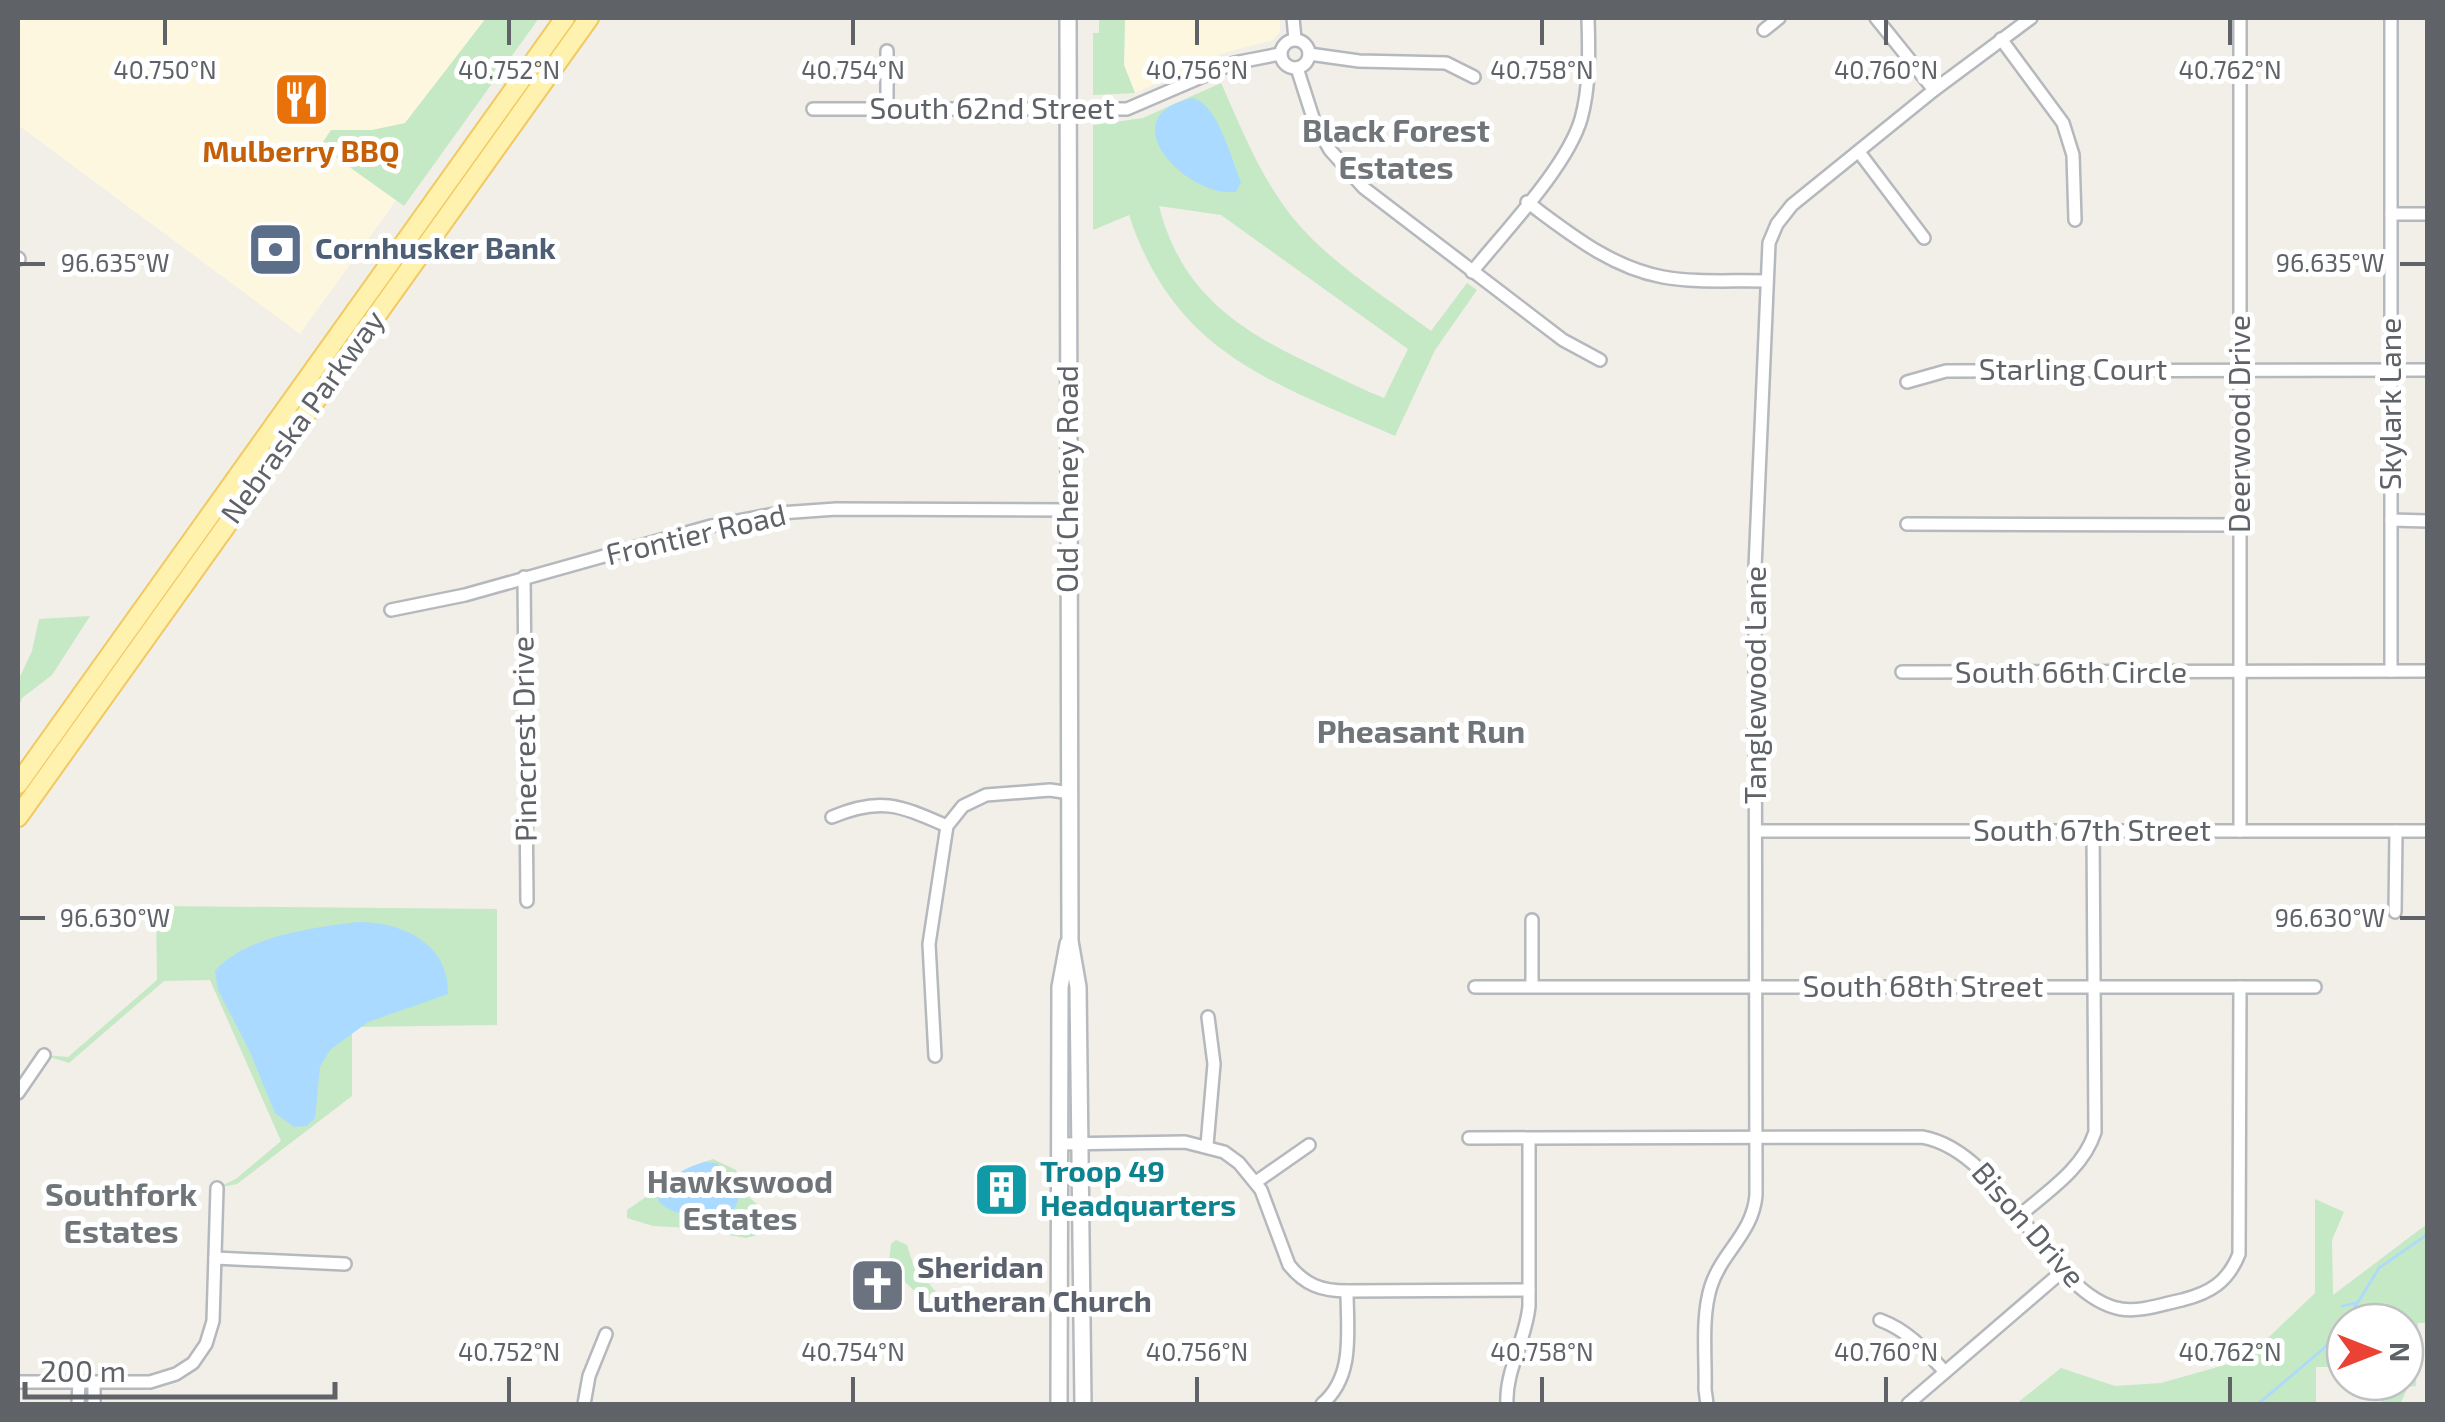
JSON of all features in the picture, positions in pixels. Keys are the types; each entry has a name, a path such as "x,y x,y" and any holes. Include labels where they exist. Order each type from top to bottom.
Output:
{"main road":[{"name":"Nebraska Parkway","path":"18,784 564,18"},
{"name":"Nebraska Parkway","path":"18,817 588,18"},
{"name":"Old Cheney Road","path":"1059,1404 1060,987 1070,941 1068,18"},
{"name":"Old Cheney Road","path":"1070,941 1078,977 1084,1404"}],"street":[{"path":"1293,18 1295,39"},
{"path":"1472,272 1554,169 1581,118 1587,86 1588,18"},
{"path":"1764,30 1779,18"},
{"path":"1876,18 1934,90"},
{"path":"1924,238 1859,152 2031,18"},
{"name":"Deerwood Drive","path":"2240,18 2240,831"},
{"name":"Skylark Lane","path":"2391,18 2391,671"},
{"path":"1295,39 1306,46 1309,54 1297,68 1288,66 1280,54 1283,46 1295,39"},
{"path":"2002,39 2063,123 2073,156 2075,220"},
{"path":"886,110 887,51"},
{"name":"South 62nd Street","path":"813,110 1068,110 1140,106 1234,63 1280,54"},
{"path":"1309,54 1358,62 1446,63 1474,77"},
{"path":"1297,68 1315,124 1364,188 1563,340 1600,360"},
{"name":"Tanglewood Lane","path":"1708,1404 1705,1389 1709,1295 1718,1271 1751,1222 1755,1208 1756,551 1766,373 1766,281 1773,232 1792,205 1859,152"},
{"path":"1528,202 1586,245 1644,272 1689,280 1766,281"},
{"path":"2391,214 2428,214"},
{"name":"Starling Court","path":"1908,382 1946,371 2428,370"},
{"name":"Frontier Road","path":"390,610 464,595 711,526 780,513 836,509 1068,510"},
{"path":"2391,520 2428,520"},
{"path":"1906,524 2240,524"},
{"name":"Pinecrest Drive","path":"524,577 527,901"},
{"name":"South 66th Circle","path":"1902,672 2428,672"},
{"path":"936,1056 929,944 947,826 963,806 986,795 1050,790 1070,793"},
{"path":"832,816 858,805 882,802 947,826"},
{"name":"South 67th Street","path":"1756,830 2428,831"},
{"path":"2019,1216 2076,1167 2095,1132 2094,830"},
{"path":"2396,831 2396,912"},
{"path":"1532,920 1532,986"},
{"name":"South 68th Street","path":"1475,987 2315,987"},
{"name":"Bison Drive","path":"1469,1138 1938,1140 1970,1158 2094,1299 2130,1310 2198,1296 2220,1284 2234,1266 2241,1242 2240,987"},
{"path":"1207,1145 1214,1064 1208,1017"},
{"path":"18,1093 44,1055"},
{"path":"1507,1404 1509,1377 1526,1331 1529,1139"},
{"path":"1060,1144 1207,1145 1230,1155 1265,1197 1283,1254 1297,1274 1318,1288 1529,1290"},
{"path":"1256,1182 1309,1144"},
{"path":"18,1382 150,1382 176,1374 193,1363 212,1327 217,1188"},
{"path":"215,1258 345,1264"},
{"path":"1908,1404 2065,1269"},
{"path":"1322,1404 1335,1390 1345,1366 1347,1291"},
{"path":"1880,1320 1915,1339 1945,1372"},
{"path":"584,1404 589,1376 606,1334"},
{"path":"78,1404 79,1382"},
{"path":"94,1382 94,1404"}],"shaded area":[{"path":"18,18 527,18 300,334 18,125"},
{"path":"1125,18 1280,18 1280,32 1273,40 1223,53 1135,93 1124,65"}],"green space":[{"path":"486,18 539,18 404,206 320,146 331,130 372,130 405,123"},
{"path":"1099,18 1125,18 1124,65 1135,93 1093,95 1093,33 1099,33"},
{"path":"1221,83 1255,157 1286,209 1345,268 1431,331 1467,283 1477,290 1435,350 1395,436 1269,379 1201,332 1173,301 1149,262 1129,215 1093,230 1093,125 1143,118","holes":["1159,206 1221,215 1408,349 1384,398 1266,341 1241,325 1200,287 1169,237"]},
{"path":"90,616 52,675 22,698 18,708 18,681 32,651 39,619"},
{"path":"156,906 497,909 497,1025 352,1027 352,1096 237,1184 217,1188 236,1179 281,1141 210,980 164,981 69,1063 44,1055 68,1057 157,980"},
{"path":"713,1159 736,1170 748,1196 762,1209 766,1225 758,1235 746,1238 653,1226 627,1218 627,1210 668,1182 662,1188 737,1191 723,1169 704,1162"},
{"path":"2315,1199 2344,1212 2332,1240 2333,1295 2427,1224 2427,1323 2425,1302 2325,1302 2325,1367 2316,1367 2316,1404 2016,1404 2061,1368 2115,1386 2161,1383 2246,1359 2315,1293"},
{"path":"896,1240 907,1245 913,1264 940,1297 931,1307 902,1279 884,1268 891,1244"}],"water":[{"path":"1193,98 1210,111 1223,134 1241,182 1236,192 1217,190 1178,170 1156,137 1157,121 1168,107"},
{"path":"358,922 391,926 420,939 441,961 448,994 368,1022 330,1050 320,1067 315,1118 307,1126 294,1127 275,1113 218,990 215,971 263,941"},
{"path":"704,1162 717,1163 740,1195 734,1210 683,1214 658,1200 675,1175"}],"waterway":[{"path":"2358,1302 2379,1268 2428,1234"},
{"path":"2258,1404 2325,1347"}],"place":[{"name":"Mulberry BBQ","path":"301,99"},
{"name":"Cornhusker Bank","path":"276,249"},
{"name":"Troop 49 Headquarters","path":"1001,1189"},
{"name":"Sheridan Lutheran Church","path":"878,1285"}],"district":[{"name":"Black Forest Estates","path":"1396,150"},
{"name":"Pheasant Run","path":"1421,732"},
{"name":"Hawkswood Estates","path":"740,1200"},
{"name":"Southfork Estates","path":"121,1214"}]}
